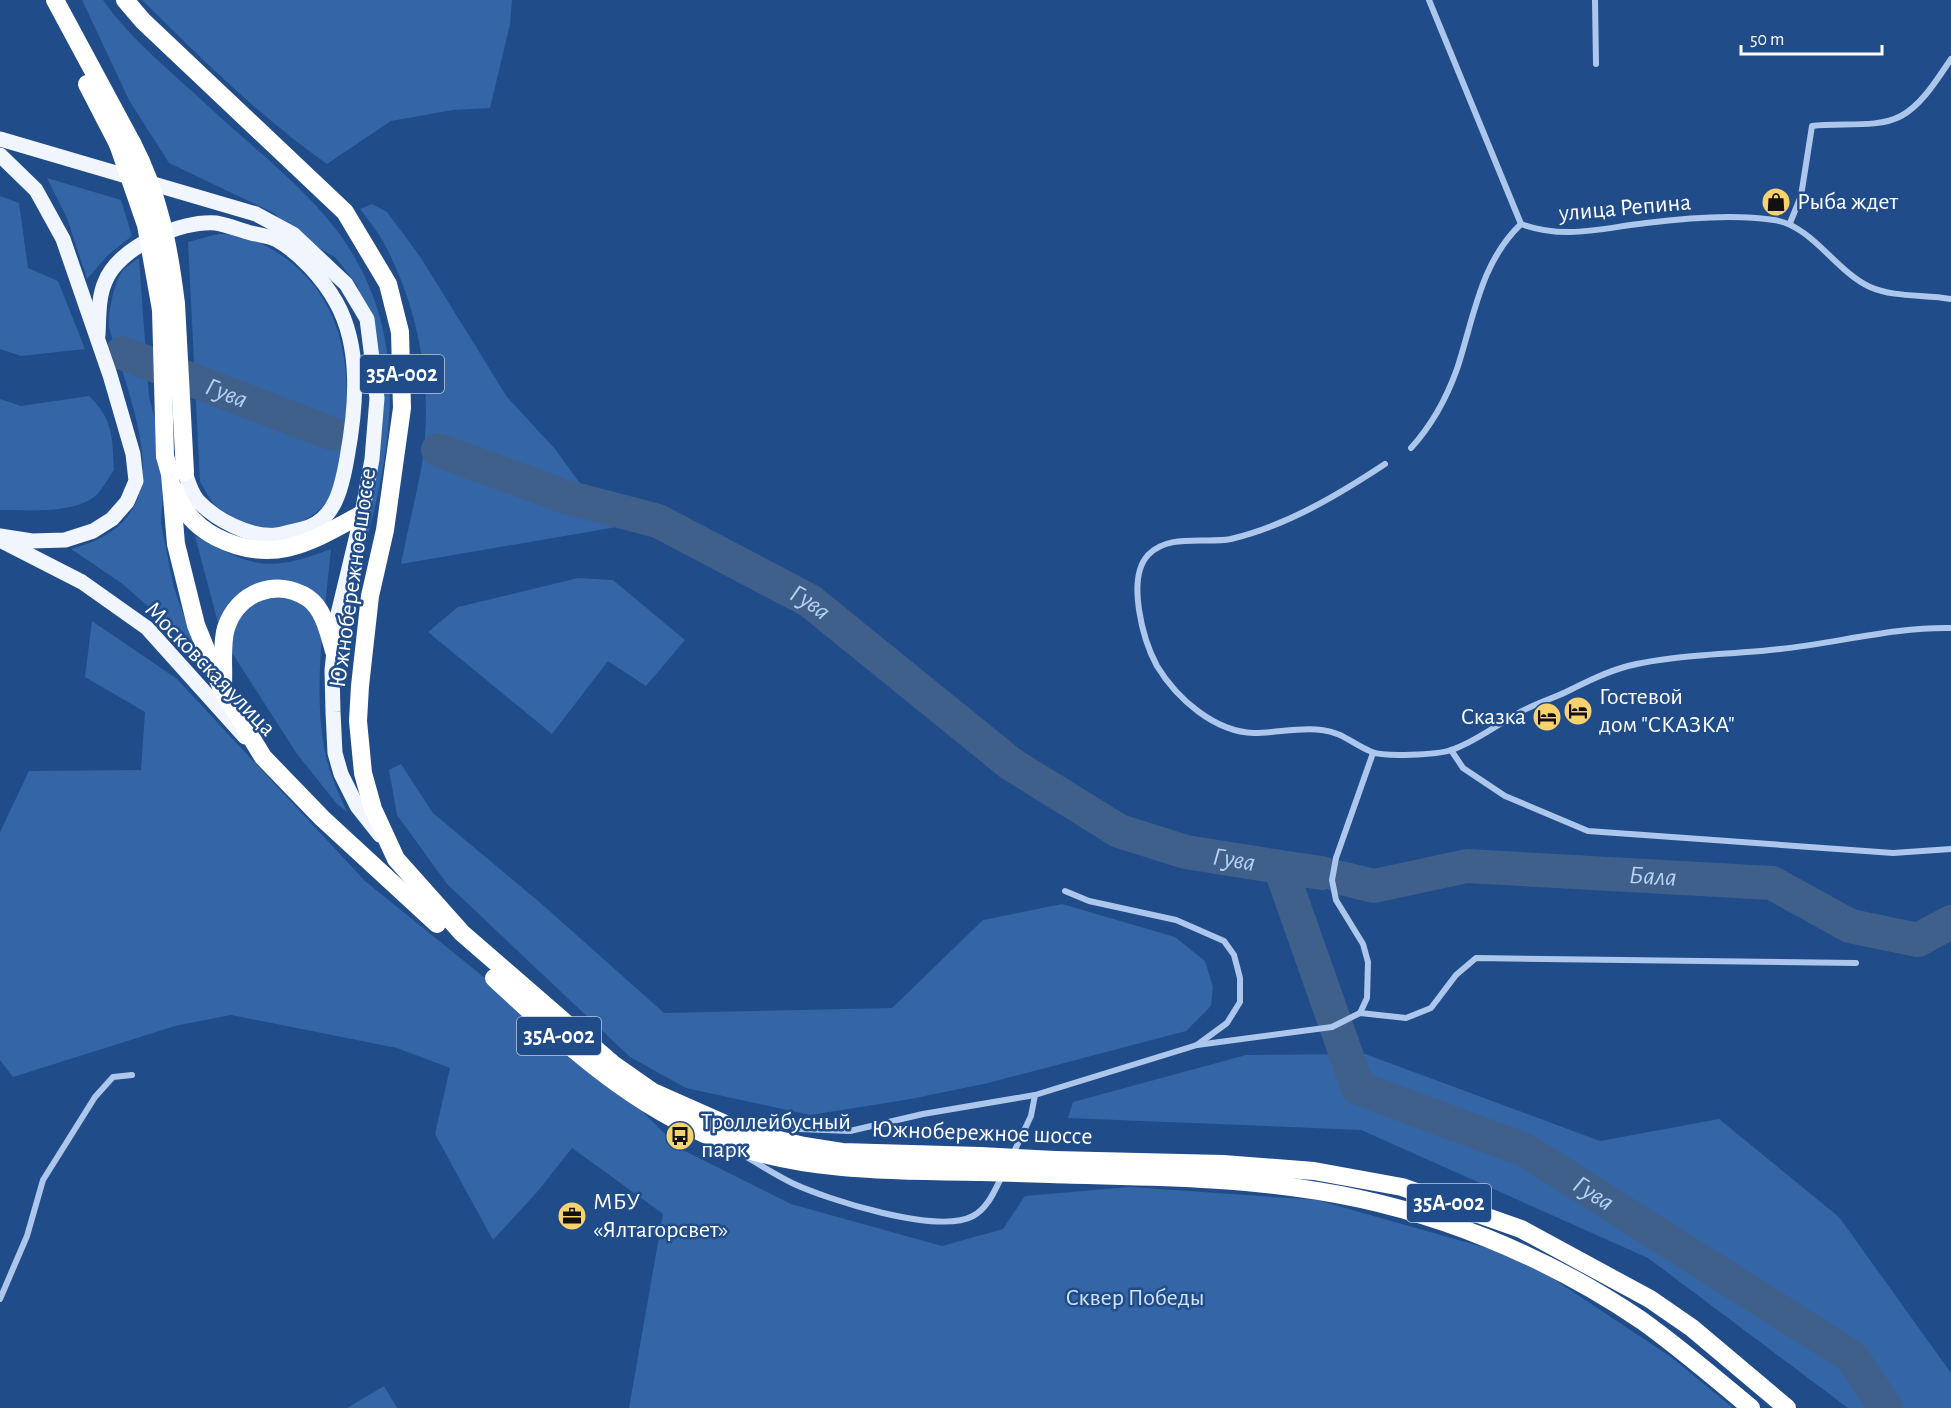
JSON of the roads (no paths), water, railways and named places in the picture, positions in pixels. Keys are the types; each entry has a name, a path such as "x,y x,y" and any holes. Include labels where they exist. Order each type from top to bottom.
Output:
{"highway":[{"name":"Южнобережное шоссе","path":"44,0 158,200 170,250 176,304 184,448 178,473 176,544 196,625 222,689 263,757 322,818 537,1018 601,1072 638,1099 719,1140 770,1155 816,1163 910,1171 980,1164"},
{"name":"Южнобережное шоссе","path":"56,0 125,143 146,225 161,310 165,456 178,473"},
{"name":"Южнобережное шоссе","path":"125,0 143,21 345,212 388,284 400,332 402,408 385,530 368,614 358,721 363,773 373,809 389,847 410,877 462,933 546,1008 613,1064 653,1092 741,1131 804,1146 842,1152 1279,1185 1343,1195 1440,1222 1516,1250 1584,1286 1676,1346 1751,1408"},
{"path":"178,473 178,498 202,530 248,551 282,549 306,543 362,514"},
{"path":"222,689 225,629 238,606 256,591 282,587 309,598 325,619 334,651"},
{"name":"Южнобережное шоссе","path":"1052,1167 1223,1164 1314,1171 1402,1186 1521,1229 1650,1299 1692,1328 1787,1408"}],"main road":[{"path":"0,139 256,214 293,234 346,284 366,319 377,398 372,459 362,514 338,614 334,651 333,722 338,764 357,806 389,847"},
{"path":"0,155 36,190 63,239 98,335 133,454 136,481 128,502 112,519 93,531 65,540 32,541 0,536"},
{"path":"98,335 105,281 113,267 126,253 152,237 215,223 276,239 303,261 336,302 343,318 354,376 352,427 341,492 325,517 306,528 273,535 245,531 228,524 198,501 178,473"},
{"name":"Московская улица","path":"0,540 82,582 147,628 263,757"}],"street":[{"path":"1411,448 1430,427 1456,370 1482,281 1509,235 1521,224 1429,0"},
{"path":"1595,0 1596,64"},
{"path":"1951,59 1927,93 1901,117 1875,122 1812,126 1801,196 1790,223 1869,286 1886,292 1951,299"},
{"name":"улица Репина","path":"1521,224 1542,232 1566,232 1605,231 1645,223 1687,220 1772,220 1790,223"},
{"path":"1385,464 1350,487 1269,526 1229,539 1180,541 1150,552 1142,564 1137,591 1145,636 1158,666 1184,698 1204,715 1227,730 1253,733 1321,729 1341,734 1373,753 1427,754 1451,750 1529,707 1626,666 1683,657 1778,650 1951,628"},
{"path":"1451,750 1463,768 1505,795 1588,831 1893,854 1951,849"},
{"path":"692,1110 766,1126 850,1131 923,1114 1035,1095 1197,1045 1332,1027 1353,1018 1360,1013 1367,998 1368,963 1363,944 1336,900 1332,880 1336,858 1373,753"},
{"path":"1065,891 1089,902 1176,920 1224,941 1234,955 1240,978 1240,1002 1227,1023 1197,1045"},
{"path":"1360,1013 1406,1018 1431,1008 1456,975 1476,958 1857,963"},
{"path":"0,1299 27,1236 32,1209 43,1180 95,1097 113,1077 132,1075"},
{"path":"719,1140 793,1183 845,1204 921,1220 958,1221 979,1212 992,1195 1031,1116 1035,1095"}],"waterway":[{"name":"Гува","path":"122,353 333,434"},
{"name":"Гува","path":"438,450 566,497 658,521 810,601 1011,764 1119,831 1186,852 1280,867 1358,1088 1525,1150 1852,1357 1886,1408"},
{"name":"Бала","path":"1341,878 1374,886 1467,866 1772,883 1850,926 1918,940 1951,922"},
{"name":"Бала","path":"1280,867 1322,873"}],"place":[{"name":"Рыба ждет","path":"1776,202"},
{"name":"Гостевой дом \"СКАЗКА\"","path":"1578,711"},
{"name":"Сказка","path":"1547,717"},
{"name":"Троллейбусный парк","path":"680,1136"},
{"name":"МБУ «Ялтагорсвет»","path":"572,1216"}],"park label":[{"name":"Сквер Победы","path":"1135,1298"}]}
